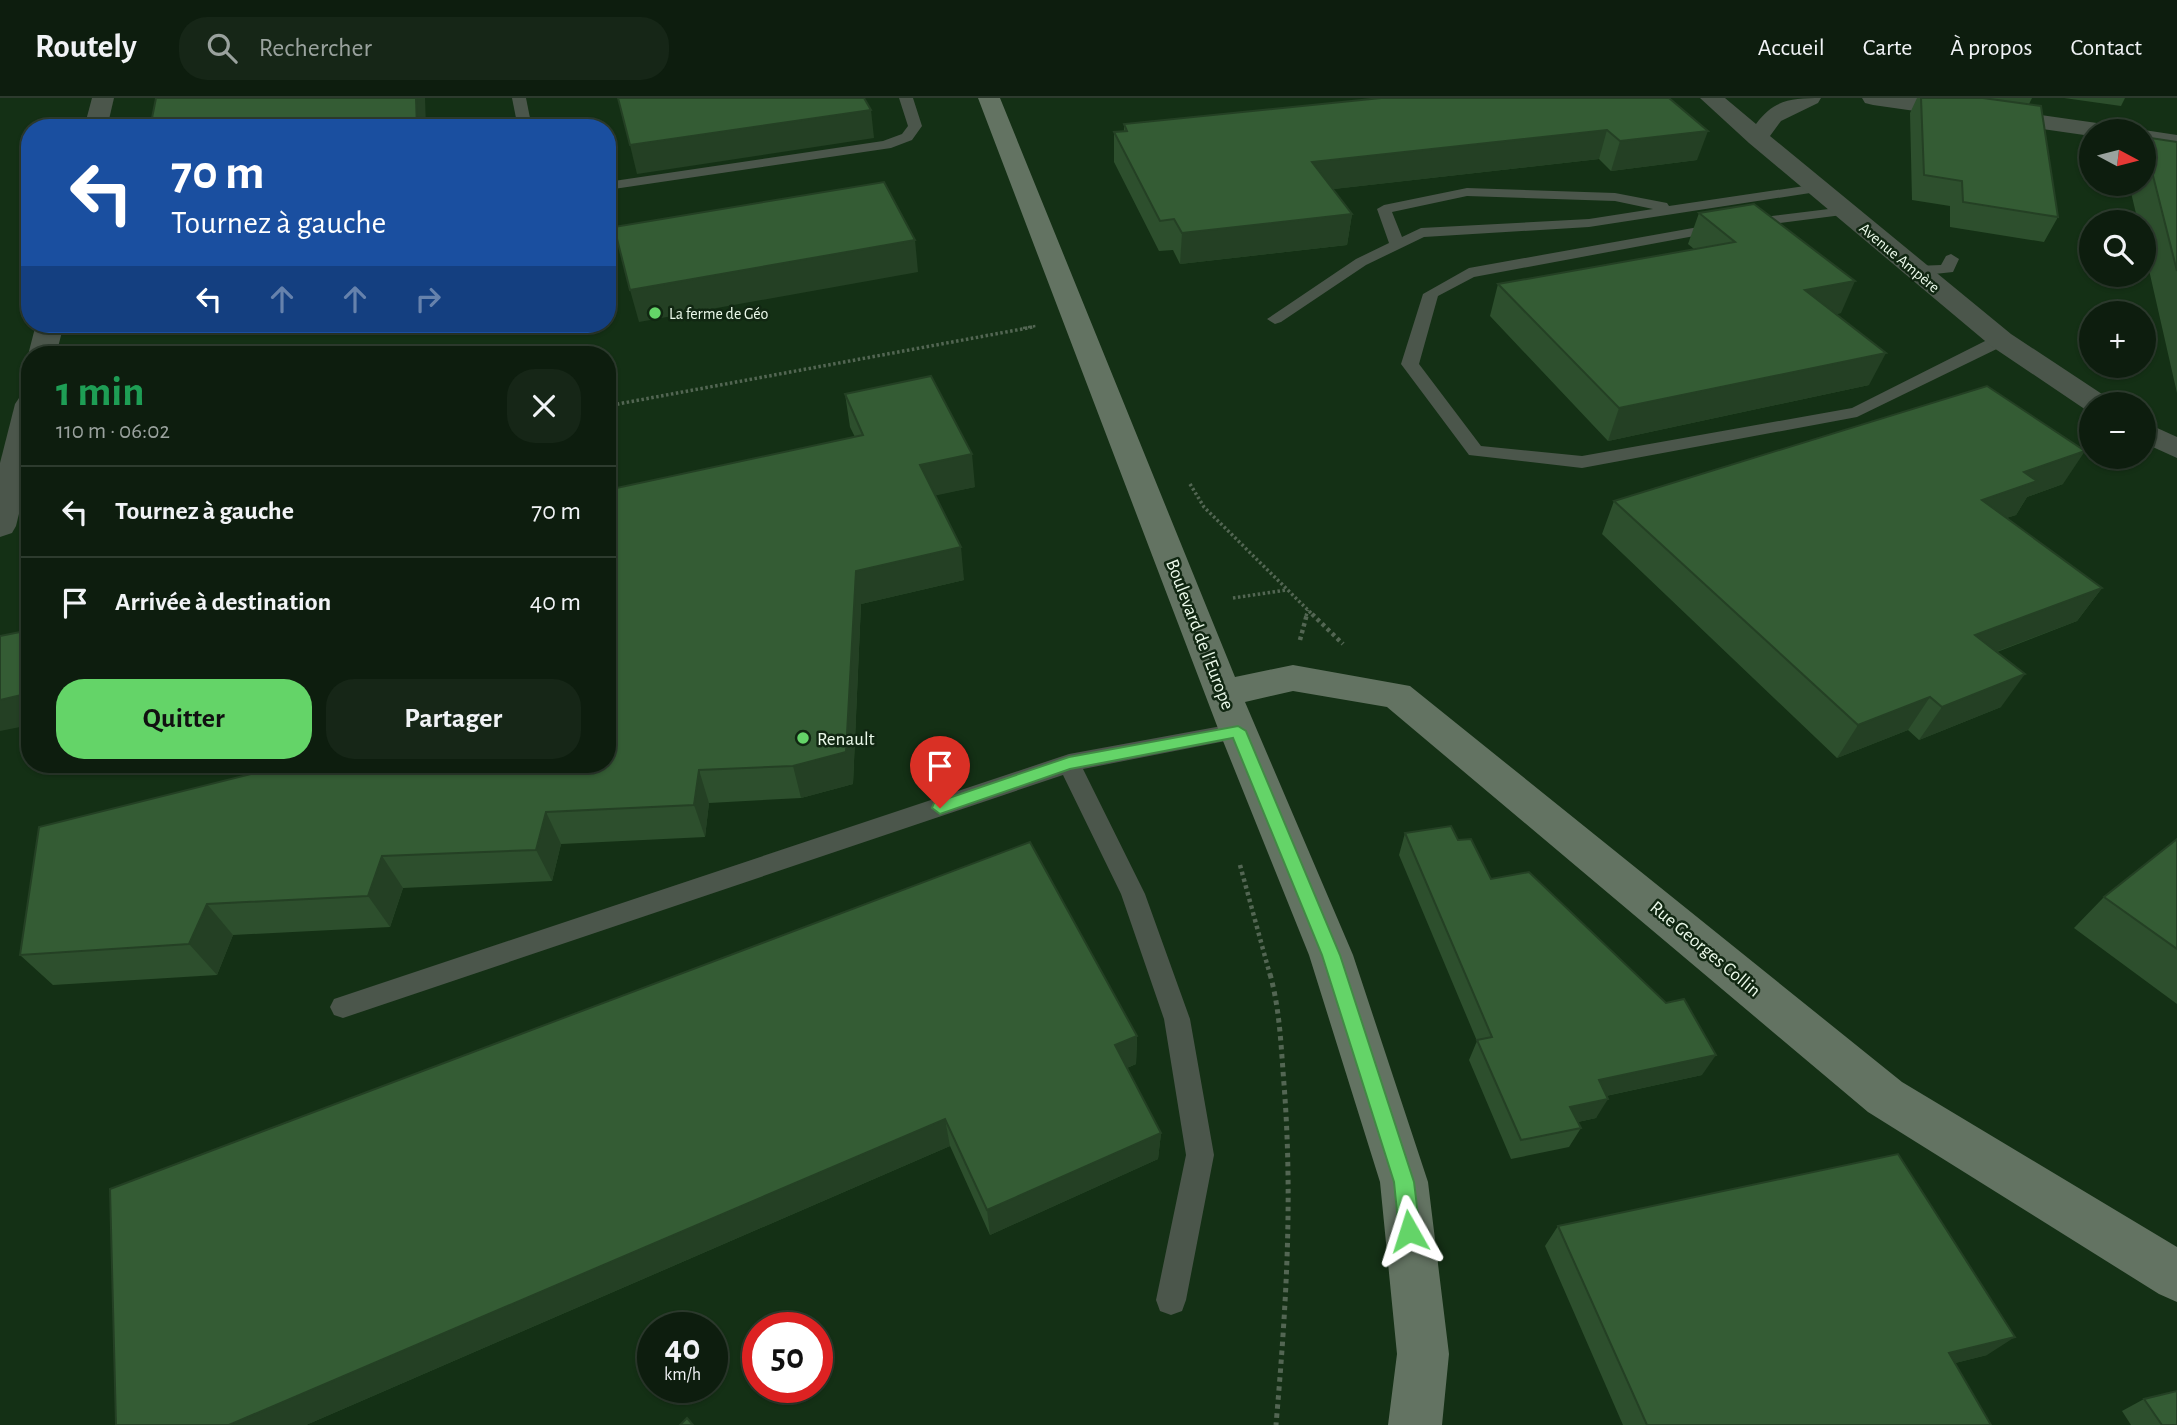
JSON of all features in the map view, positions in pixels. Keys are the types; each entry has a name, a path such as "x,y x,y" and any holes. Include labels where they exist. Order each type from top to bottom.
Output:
{"main road":[{"name":"Boulevard de l'Europe","path":"989,98 1231,712 1331,955 1404,1182 1423,1354 1415,1425"},
{"path":"1231,712 1293,678 1397,695"},
{"name":"Rue Georges Collin","path":"1397,695 1885,1097 2177,1276"}],"street":[{"path":"97,119 103,98"},
{"name":"Avenue Ampère","path":"1711,98 2001,340 2079,392"},
{"path":"1757,138 1773,116 1810,98"},
{"path":"1873,98 2079,127"},
{"path":"2156,139 2177,142"},
{"path":"2156,438 2177,449"},
{"path":"0,526 21,441"},
{"path":"0,537 21,533"}],"lane":[{"path":"519,98 523,119"},
{"path":"616,185 886,145 907,136 915,125 906,98"},
{"path":"1275,319 1361,262 1421,233 1589,223 1818,188"},
{"path":"1397,245 1384,209 1467,192 1615,197 1681,209"},
{"path":"1845,211 1732,225 1469,273 1431,294 1410,364 1475,451 1583,462 1857,412 2001,340"},
{"path":"1916,271 1947,269 1951,259"},
{"path":"343,1007 1231,712"},
{"path":"1070,764 1133,894 1177,1019 1200,1155 1171,1300"}],"path":[{"path":"616,404 1036,326"},
{"path":"1184,476 1205,507 1397,695"}],"shaded area":[{"path":"0,98 2177,98 2177,1425 0,1425"}],"building":[{"path":"156,98 416,98 417,119 152,119"},
{"path":"618,98 864,98 871,110 630,145"},
{"path":"1381,98 1669,98 1708,131 1620,141 1607,130 1312,162 1352,214 1182,233 1174,219 1160,221 1114,132 1127,131 1124,124"},
{"path":"1921,98 1983,98 2041,106 2058,217 1963,202 1962,181 1924,175"},
{"path":"2156,139 2177,142 2177,271 2156,188"},
{"path":"884,182 915,240 630,290 616,227"},
{"path":"1754,204 1855,281 1805,290 1886,353 1619,408 1498,284 1735,242 1699,213"},
{"path":"931,376 972,454 920,465 961,547 856,571 846,752 793,766 699,770 694,805 546,812 536,850 382,856 368,896 207,904 189,944 20,955 39,827 255,773 616,773 616,488 863,435 845,394"},
{"path":"1987,386 2079,447 2079,453 2024,472 2037,481 1982,500 2102,588 1975,635 2025,674 1942,707 1930,697 1858,725 1614,501"},
{"path":"21,632 21,695 0,700 0,636"},
{"path":"1451,826 1458,840 1471,839 1491,879 1529,872 1666,1003 1684,999 1716,1055 1599,1080 1608,1099 1570,1107 1581,1128 1521,1140 1477,1040 1492,1037 1405,833"},
{"path":"2177,839 2177,949 2104,897"},
{"path":"1030,842 1137,1036 1115,1045 1161,1133 987,1210 945,1119 229,1425 116,1425 110,1189"},
{"path":"1898,1154 2015,1337 1949,1353 1991,1425 1647,1425 1558,1226"},
{"path":"2177,1391 2177,1425 2162,1425 2144,1399"},
{"path":"687,1418 693,1425 680,1425"}],"place":[{"name":"La ferme de Géo","path":"655,313"},
{"name":"Renault","path":"803,738"}],"route":[{"path":"940,808 1069,763 1238,731 1331,955 1404,1182 1409,1231"}]}
